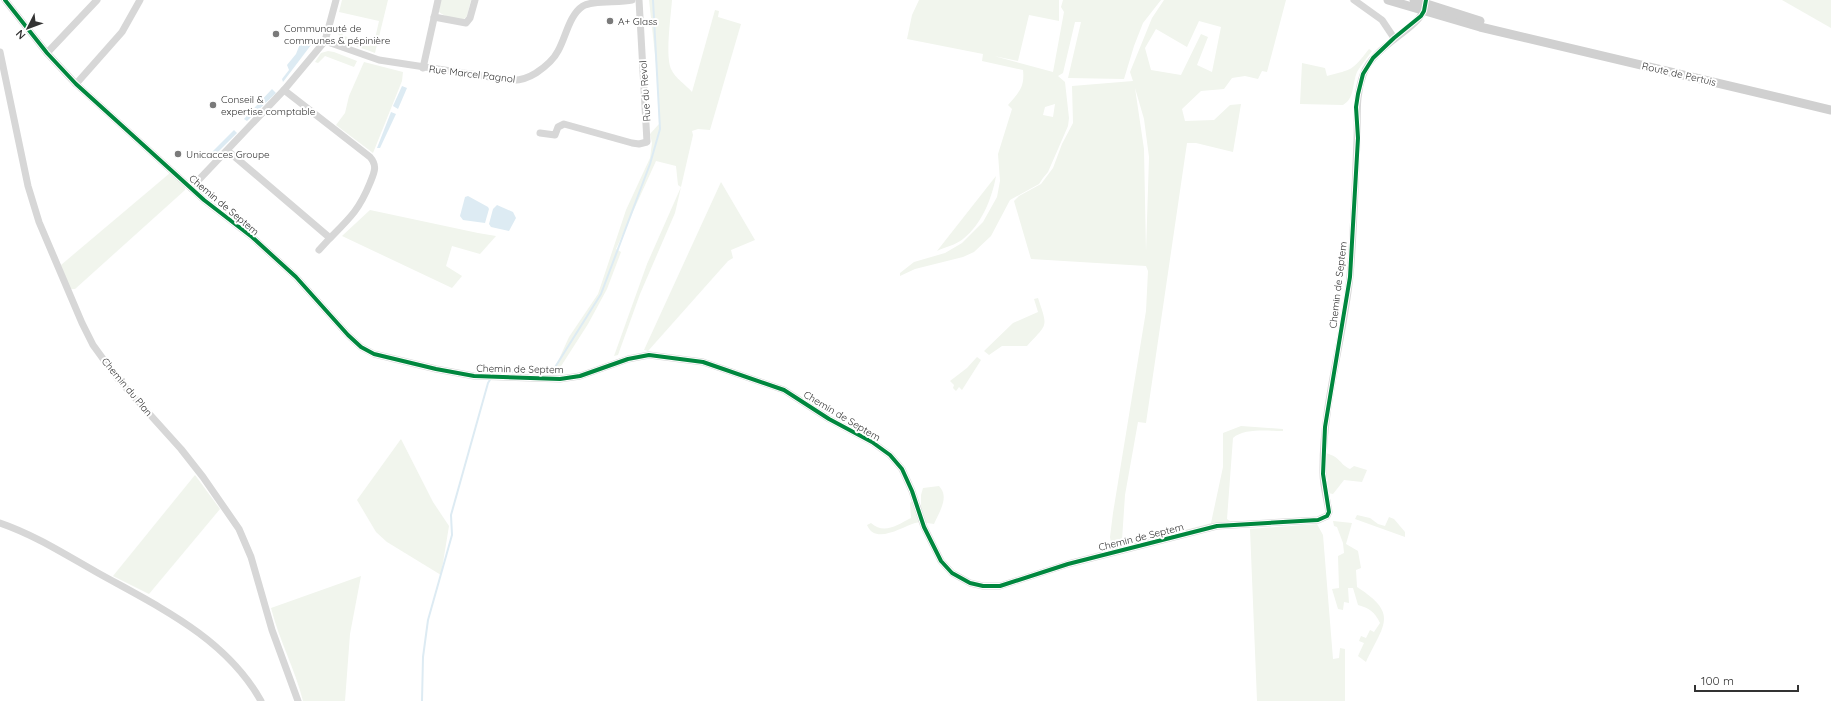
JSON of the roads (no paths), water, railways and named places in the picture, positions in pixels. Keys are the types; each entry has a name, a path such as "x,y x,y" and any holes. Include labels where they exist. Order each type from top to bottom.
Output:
{"main road":[{"name":"Route de Pertuis","path":"1388,0 1421,3 1528,38 1614,60 1831,110"}],"street":[{"name":"Chemin de Septem","path":"5,0 47,53 76,84 191,188 252,238 296,277 348,335 361,347 374,354 436,369 474,376 560,379 580,376 638,356 655,356 703,362 784,390 890,454 902,469 912,491 924,526 941,561 952,573 970,583 1000,586 1068,564 1217,526 1318,520 1327,516 1329,512 1323,474 1325,427 1350,277 1358,138 1356,107 1358,94 1366,67 1379,51 1415,22 1421,3"},
{"path":"47,53 97,0"},
{"path":"76,84 122,32 140,0"},
{"path":"191,188 228,151 284,90 325,41 336,0"},
{"path":"423,68 438,0"},
{"path":"434,17 466,23 470,18 475,0"},
{"name":"Rue Marcel Pagnol","path":"325,41 379,60 423,68 510,80 526,78 542,70 554,57 573,18 582,6 590,3 632,0"},
{"name":"Rue du Revol","path":"540,133 555,135 558,127 564,124 607,137 639,144 647,142 648,138 639,0"},
{"path":"1354,0 1382,20 1394,38"},
{"name":"Chemin du Plan","path":"0,52 28,186 39,222 82,323 94,345 117,378 181,448 208,483 239,529 251,557 272,630 298,701"},
{"path":"284,90 370,157 374,163 374,173 361,205 319,250"},
{"path":"228,151 330,238"},
{"path":"0,523 50,546 195,629 220,649 239,669 262,701"}],"waterway":[{"path":"493,374 494,372 552,372 601,294 650,164 660,129 653,0"},
{"path":"422,701 423,657 428,620 452,535 451,515 488,383 491,378"}],"place":[{"name":"A+ Glass","path":"610,21"},
{"name":"Communauté de communes & pépinière","path":"276,34"},
{"name":"Conseil & expertise comptable","path":"213,105"},
{"name":"Unicacces Groupe","path":"178,154"}]}
